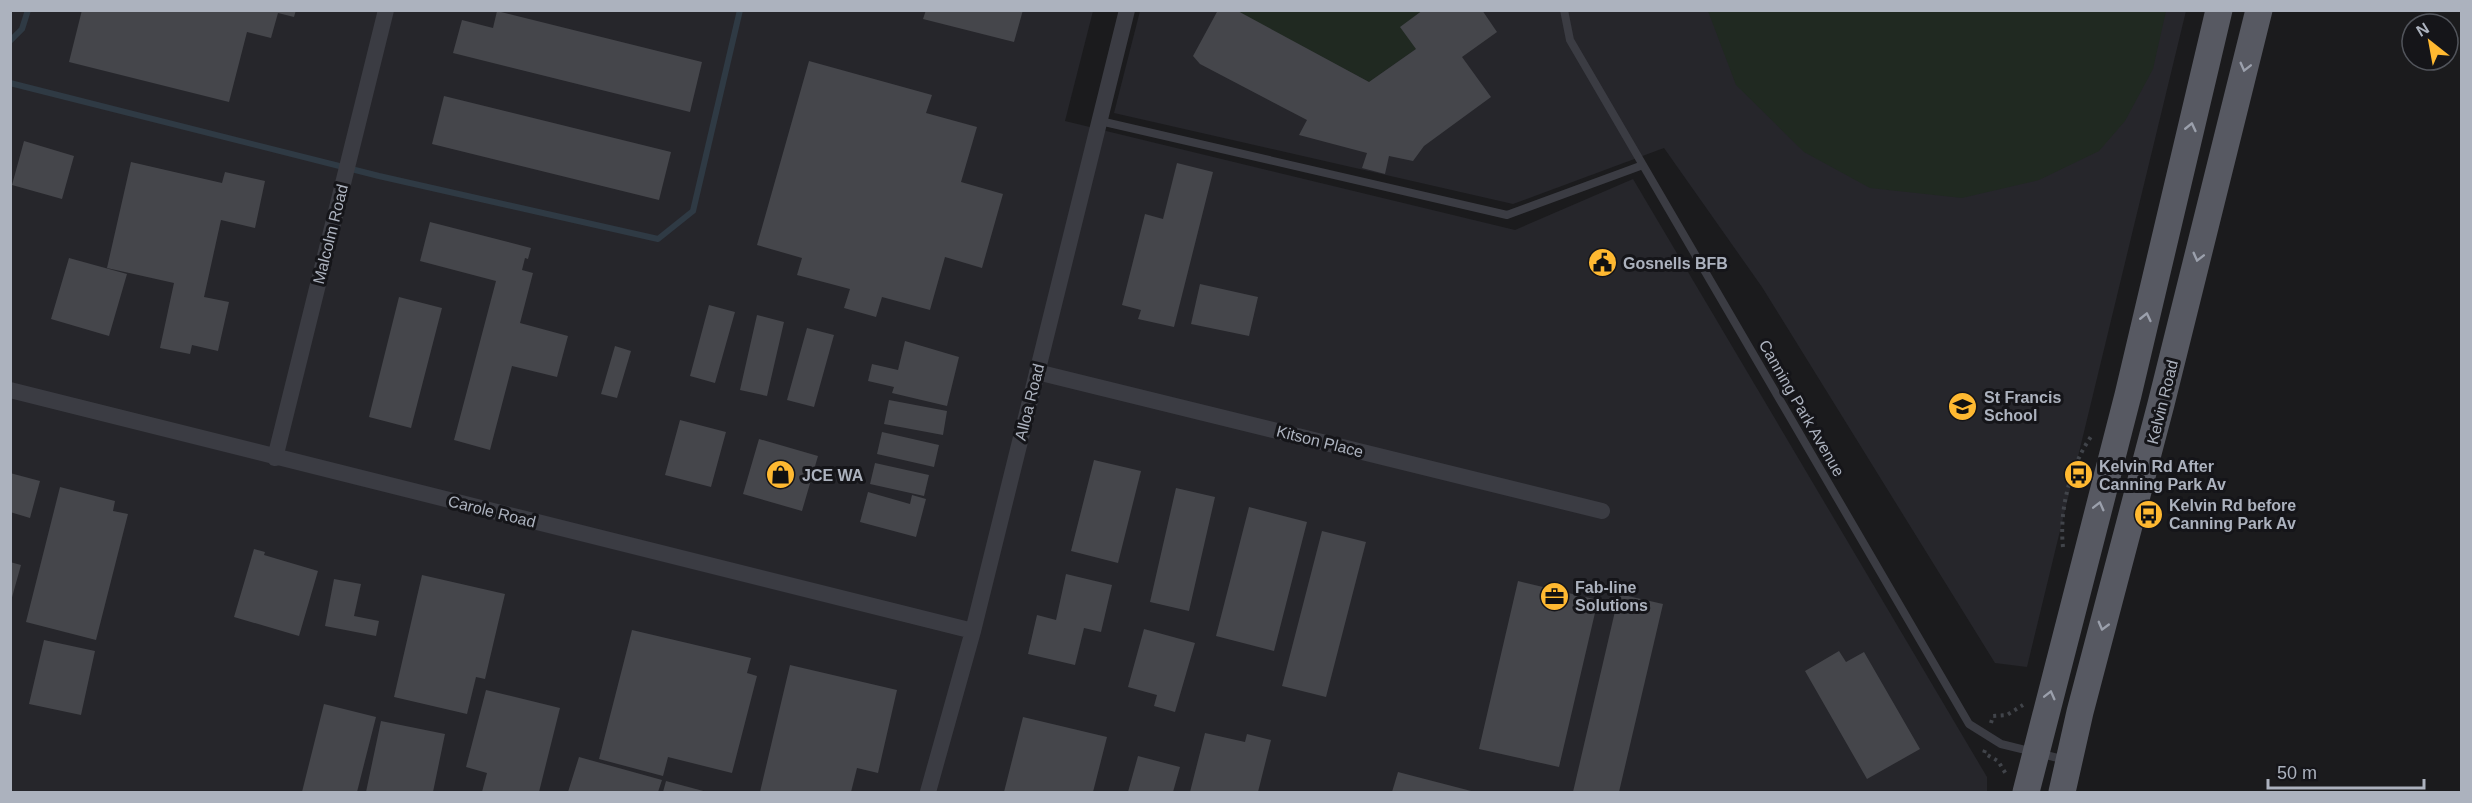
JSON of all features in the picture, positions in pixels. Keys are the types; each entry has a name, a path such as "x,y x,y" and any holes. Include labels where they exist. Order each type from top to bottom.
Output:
{"main road":[{"path":"2026,792 2128,395 2219,10"},
{"name":"Kelvin Road","path":"2062,792 2259,10"},
{"path":"2128,395 2161,404"}],"street":[{"name":"Malcolm Road","path":"275,458 386,10"},
{"name":"Alloa Road","path":"928,792 973,631 1127,10"},
{"name":"Kitson Place","path":"1037,372 1602,511"},
{"name":"Carole Road","path":"10,390 973,631"}],"lane":[{"name":"Canning Park Avenue","path":"1564,10 1570,40 1969,724 2001,744 2069,761"},
{"path":"1100,120 1507,215 1643,165"}],"shaded area":[{"path":"10,11 1093,11 1065,121 1515,230 1633,179 1987,777 1987,792 11,792"},
{"name":"St Francis School","path":"1140,11 2186,11 2027,667 1995,663 1762,287 1664,148 1513,204 1114,113"},
{"path":"1236,11 1442,11 1416,49 1369,82"},
{"path":"1708,11 2166,11 2153,69 2125,121 2099,151 2039,180 1962,198 1870,188 1804,152 1736,85"}],"building":[{"path":"82,10 296,10 294,17 278,13 271,38 247,32 229,102 69,62"},
{"path":"926,10 1023,10 1014,42 923,19"},
{"path":"1218,10 1236,10 1369,82 1416,49 1400,27 1423,10 1482,10 1497,32 1462,57 1491,97 1424,146 1413,161 1389,156 1385,174 1362,168 1367,153 1299,135 1307,120 1200,64 1193,56"},
{"path":"497,11 702,62 690,112 453,53 462,20 493,28"},
{"path":"809,61 932,95 926,113 977,127 961,182 1003,194 982,268 945,257 930,310 882,297 876,317 844,308 850,289 797,275 802,258 757,245"},
{"path":"444,96 671,152 659,200 432,144"},
{"path":"24,141 74,156 62,199 12,185"},
{"path":"131,162 222,183 225,172 265,181 255,228 221,220 204,297 229,302 218,351 192,345 190,354 160,348 174,283 107,268"},
{"path":"1177,163 1213,172 1174,327 1138,319 1141,310 1122,305 1145,214 1163,219"},
{"path":"430,222 531,248 522,270 533,273 520,323 568,336 557,377 512,366 490,450 454,440 496,281 420,261"},
{"path":"69,258 127,274 109,336 51,319"},
{"path":"1200,284 1258,297 1249,336 1191,324"},
{"path":"399,297 442,308 411,428 369,417"},
{"path":"709,305 735,312 715,383 690,376"},
{"path":"757,315 784,322 767,396 740,390"},
{"path":"807,328 834,335 814,407 787,400"},
{"path":"905,341 959,357 947,406 892,393 894,387 868,381 872,364 898,370"},
{"path":"615,346 631,351 617,398 601,394"},
{"path":"889,400 947,411 943,435 884,424"},
{"path":"680,420 726,432 711,487 665,475"},
{"path":"882,432 939,445 934,467 877,454"},
{"path":"759,439 818,456 802,511 743,494"},
{"path":"1094,460 1141,471 1118,563 1071,551"},
{"path":"875,463 929,475 924,496 870,484"},
{"path":"10,473 40,481 30,518 10,512"},
{"path":"60,487 115,501 113,511 128,514 96,640 26,622"},
{"path":"1176,488 1215,497 1189,611 1150,602"},
{"path":"868,492 910,504 912,495 926,499 916,537 860,522"},
{"path":"1249,507 1307,522 1274,651 1216,636"},
{"path":"1322,531 1366,542 1326,697 1282,686"},
{"path":"254,549 265,552 264,555 318,571 299,636 234,617"},
{"path":"10,562 21,565 11,601 10,601"},
{"path":"1066,574 1112,585 1101,632 1084,628 1075,665 1028,654 1037,615 1056,620"},
{"path":"422,575 505,594 485,679 476,677 467,714 394,697"},
{"path":"334,579 361,584 354,616 379,621 376,636 325,626"},
{"path":"1518,581 1598,600 1559,767 1479,749"},
{"path":"1619,594 1663,604 1619,792 1573,792"},
{"path":"1144,629 1195,643 1175,712 1154,706 1157,695 1128,687"},
{"path":"632,630 751,658 747,673 757,676 732,773 668,757 663,776 599,759"},
{"path":"44,640 95,651 81,715 29,704"},
{"path":"1839,651 1846,662 1864,652 1920,749 1867,779 1805,671"},
{"path":"790,665 897,690 878,773 857,768 851,792 760,792"},
{"path":"486,690 560,708 539,792 482,792 487,773 466,767"},
{"path":"324,704 376,717 357,792 302,792"},
{"path":"1023,717 1107,737 1093,792 1004,792"},
{"path":"381,721 445,734 433,792 366,792"},
{"path":"1205,733 1245,742 1247,734 1271,740 1258,792 1190,792"},
{"path":"1138,756 1180,767 1173,792 1128,792"},
{"path":"579,757 662,780 658,792 568,792"},
{"path":"1398,772 1475,792 1392,792"},
{"path":"666,781 707,792 663,792"}],"waterway":[{"path":"10,41 22,29 28,10"},
{"path":"10,83 379,176 658,239 693,211 740,10"}],"place":[{"name":"Gosnells BFB","path":"1602,263"},
{"name":"St Francis School","path":"1963,406"},
{"name":"JCE WA","path":"781,475"},
{"name":"Kelvin Rd After Canning Park Av","path":"2078,475"},
{"name":"Kelvin Rd before Canning Park Av","path":"2148,514"},
{"name":"Fab-line Solutions","path":"1554,596"}]}
